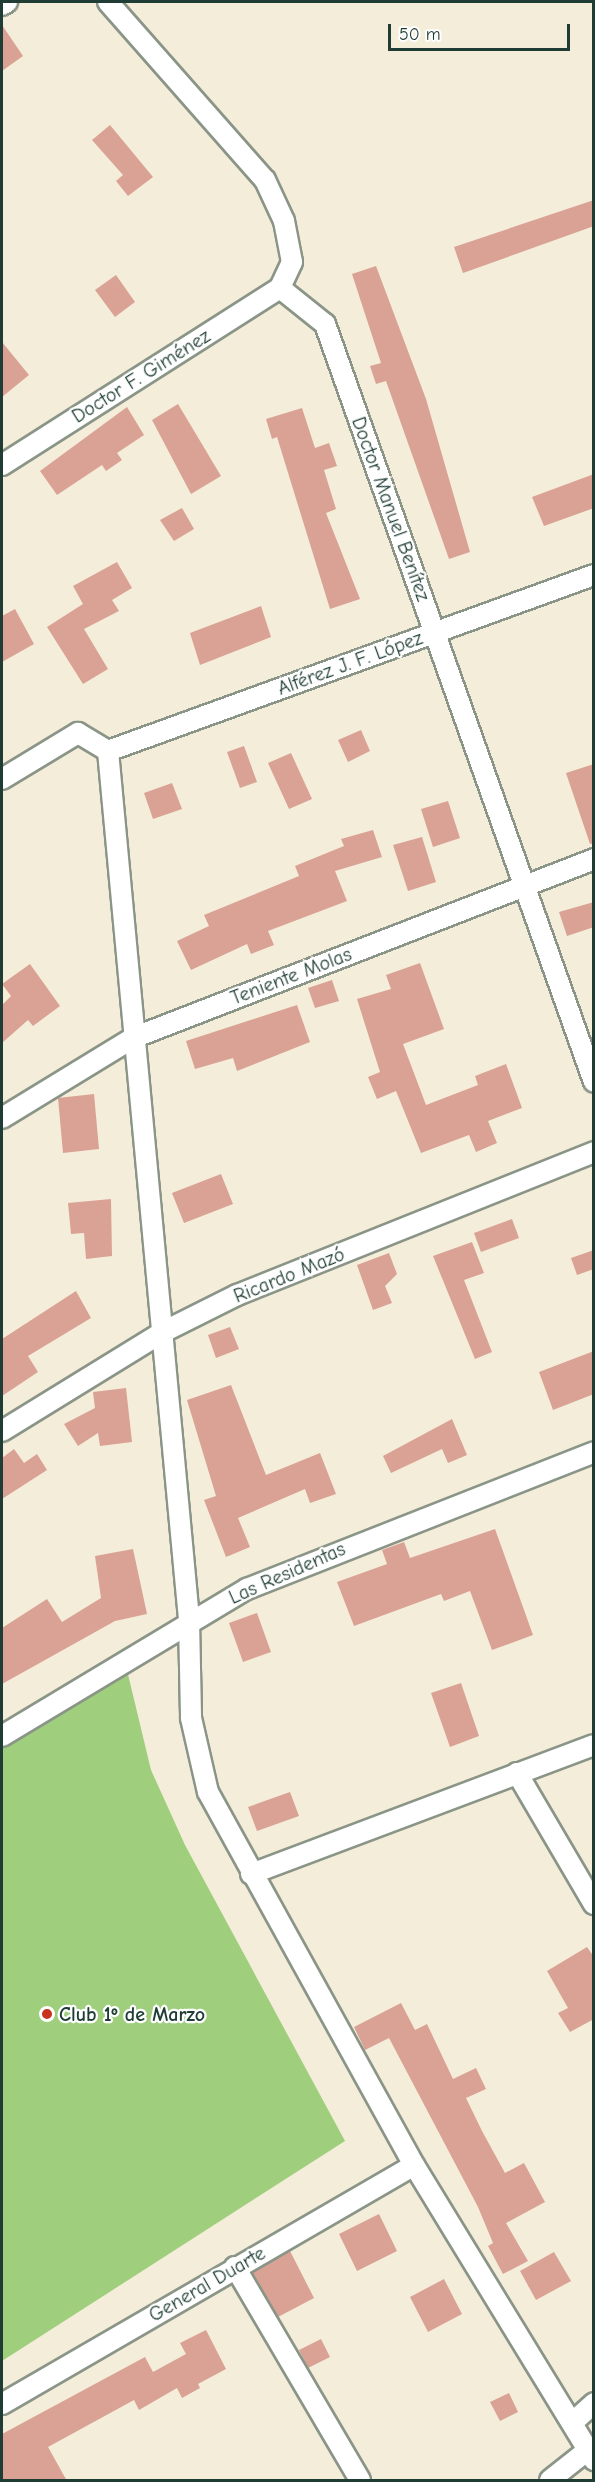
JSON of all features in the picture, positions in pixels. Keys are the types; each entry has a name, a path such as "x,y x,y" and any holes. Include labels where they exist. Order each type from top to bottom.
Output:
{"street":[{"path":"2,5 7,2"},
{"path":"108,2 265,180 284,221 292,262 280,288"},
{"name":"Doctor F. Giménez","path":"2,465 280,288"},
{"name":"Doctor Manuel Benítez","path":"280,288 325,324 594,1082"},
{"name":"Alférez J. F. López","path":"108,751 594,575"},
{"path":"2,779 78,733 108,751 189,1620 191,1719 208,1792 251,1874 414,2165 591,2455 550,2481"},
{"name":"Teniente Molas","path":"2,1118 133,1038 594,859"},
{"name":"Ricardo Mazó","path":"2,1431 161,1334 237,1295 594,1152"},
{"name":"Las Residentas","path":"2,1736 189,1620 309,1560 594,1452"},
{"path":"251,1874 594,1745"},
{"path":"517,1773 594,1904"},
{"name":"General Duarte","path":"2,2404 414,2165"},
{"path":"235,2267 360,2481"},
{"path":"572,2423 594,2403"}],"green space":[{"path":"126,1666 151,1770 185,1845 345,2141 2,2361 2,1746"}],"building":[{"path":"2,25 23,56 2,71"},
{"path":"110,125 153,177 128,196 116,181 123,175 92,140"},
{"path":"594,200 594,226 463,273 454,247"},
{"path":"376,266 426,399 470,552 449,559 386,381 376,384 370,366 381,363 352,274"},
{"path":"116,275 135,302 115,317 95,290"},
{"path":"2,342 29,375 2,397"},
{"path":"178,404 221,476 191,494 152,420"},
{"path":"127,407 144,435 117,453 122,460 106,471 102,465 57,495 40,471"},
{"path":"302,408 315,448 329,443 337,466 324,470 336,509 326,513 360,599 330,609 277,437 272,439 266,419"},
{"path":"594,474 594,508 544,526 532,497"},
{"path":"182,508 194,529 174,541 160,520"},
{"path":"117,562 132,588 112,600 119,611 84,629 108,669 83,684 47,627 83,604 73,586"},
{"path":"261,606 271,637 200,665 190,633"},
{"path":"15,609 34,644 2,662 2,616"},
{"path":"361,730 370,751 348,762 338,740"},
{"path":"244,746 257,782 240,788 227,752"},
{"path":"291,753 312,799 289,809 268,763"},
{"path":"594,764 594,843 590,844 566,773"},
{"path":"172,783 182,809 153,819 144,793"},
{"path":"448,801 460,838 433,847 421,809"},
{"path":"373,830 382,857 335,871 347,901 268,931 274,945 251,954 247,944 191,970 177,941 209,926 204,915 299,876 295,866 344,846 341,839"},
{"path":"422,837 436,882 408,891 393,845"},
{"path":"594,902 594,927 567,936 559,912"},
{"path":"420,963 444,1029 403,1044 426,1105 478,1085 475,1076 506,1064 522,1108 488,1121 497,1143 476,1152 469,1135 421,1153 396,1091 377,1099 368,1077 380,1072 357,999 391,989 386,975"},
{"path":"30,964 60,1006 33,1026 28,1020 2,1043 2,1005 11,996 2,984"},
{"path":"332,980 339,1001 315,1008 308,988"},
{"path":"297,1005 310,1042 237,1071 233,1058 195,1069 186,1041"},
{"path":"94,1094 99,1149 63,1153 58,1098"},
{"path":"221,1174 233,1204 184,1223 172,1193"},
{"path":"111,1199 112,1256 86,1259 84,1233 71,1234 68,1203"},
{"path":"512,1219 519,1238 481,1252 474,1233"},
{"path":"472,1242 484,1273 464,1280 492,1352 475,1359 433,1256"},
{"path":"594,1250 594,1269 577,1275 571,1258"},
{"path":"389,1253 397,1274 385,1286 392,1303 373,1310 357,1265"},
{"path":"76,1291 91,1318 28,1356 38,1372 2,1396 2,1339"},
{"path":"230,1327 239,1349 216,1358 208,1335"},
{"path":"594,1351 594,1394 553,1410 539,1372"},
{"path":"231,1385 266,1475 320,1453 336,1494 310,1503 305,1489 238,1518 250,1547 226,1557 204,1500 216,1496 187,1400"},
{"path":"126,1388 132,1442 100,1446 98,1433 78,1446 64,1424 95,1408 93,1392"},
{"path":"452,1419 467,1455 448,1463 442,1449 391,1473 383,1456"},
{"path":"14,1449 24,1463 37,1454 47,1470 2,1499 2,1458"},
{"path":"495,1529 533,1635 492,1650 470,1591 444,1601 441,1594 354,1626 337,1582 387,1564 382,1550 404,1542 410,1558"},
{"path":"133,1549 147,1614 115,1621 2,1684 2,1628 47,1599 62,1622 101,1598 95,1556"},
{"path":"257,1613 271,1652 243,1662 229,1623"},
{"path":"461,1683 479,1736 450,1747 431,1693"},
{"path":"290,1792 299,1816 257,1831 248,1807"},
{"path":"587,1947 594,1957 594,2019 570,2032 558,2013 568,2008 547,1971"},
{"path":"401,2003 415,2030 427,2024 453,2079 476,2068 486,2089 466,2098 482,2131 505,2173 524,2163 545,2202 506,2223 528,2261 503,2274 488,2246 493,2243 478,2207 389,2038 365,2050 354,2027"},
{"path":"379,2214 397,2251 357,2271 339,2234"},
{"path":"290,2251 314,2298 278,2317 252,2273"},
{"path":"554,2252 571,2281 536,2300 520,2271"},
{"path":"444,2279 462,2314 428,2332 410,2297"},
{"path":"206,2330 226,2369 198,2384 200,2388 182,2398 177,2388 139,2410 134,2400 48,2447 67,2481 2,2481 2,2434 145,2357 153,2372 186,2354 180,2343"},
{"path":"321,2339 330,2357 308,2368 299,2350"},
{"path":"509,2393 518,2412 500,2421 490,2402"}],"place":[{"name":"Club 1º de Marzo","path":"47,2014"}]}
